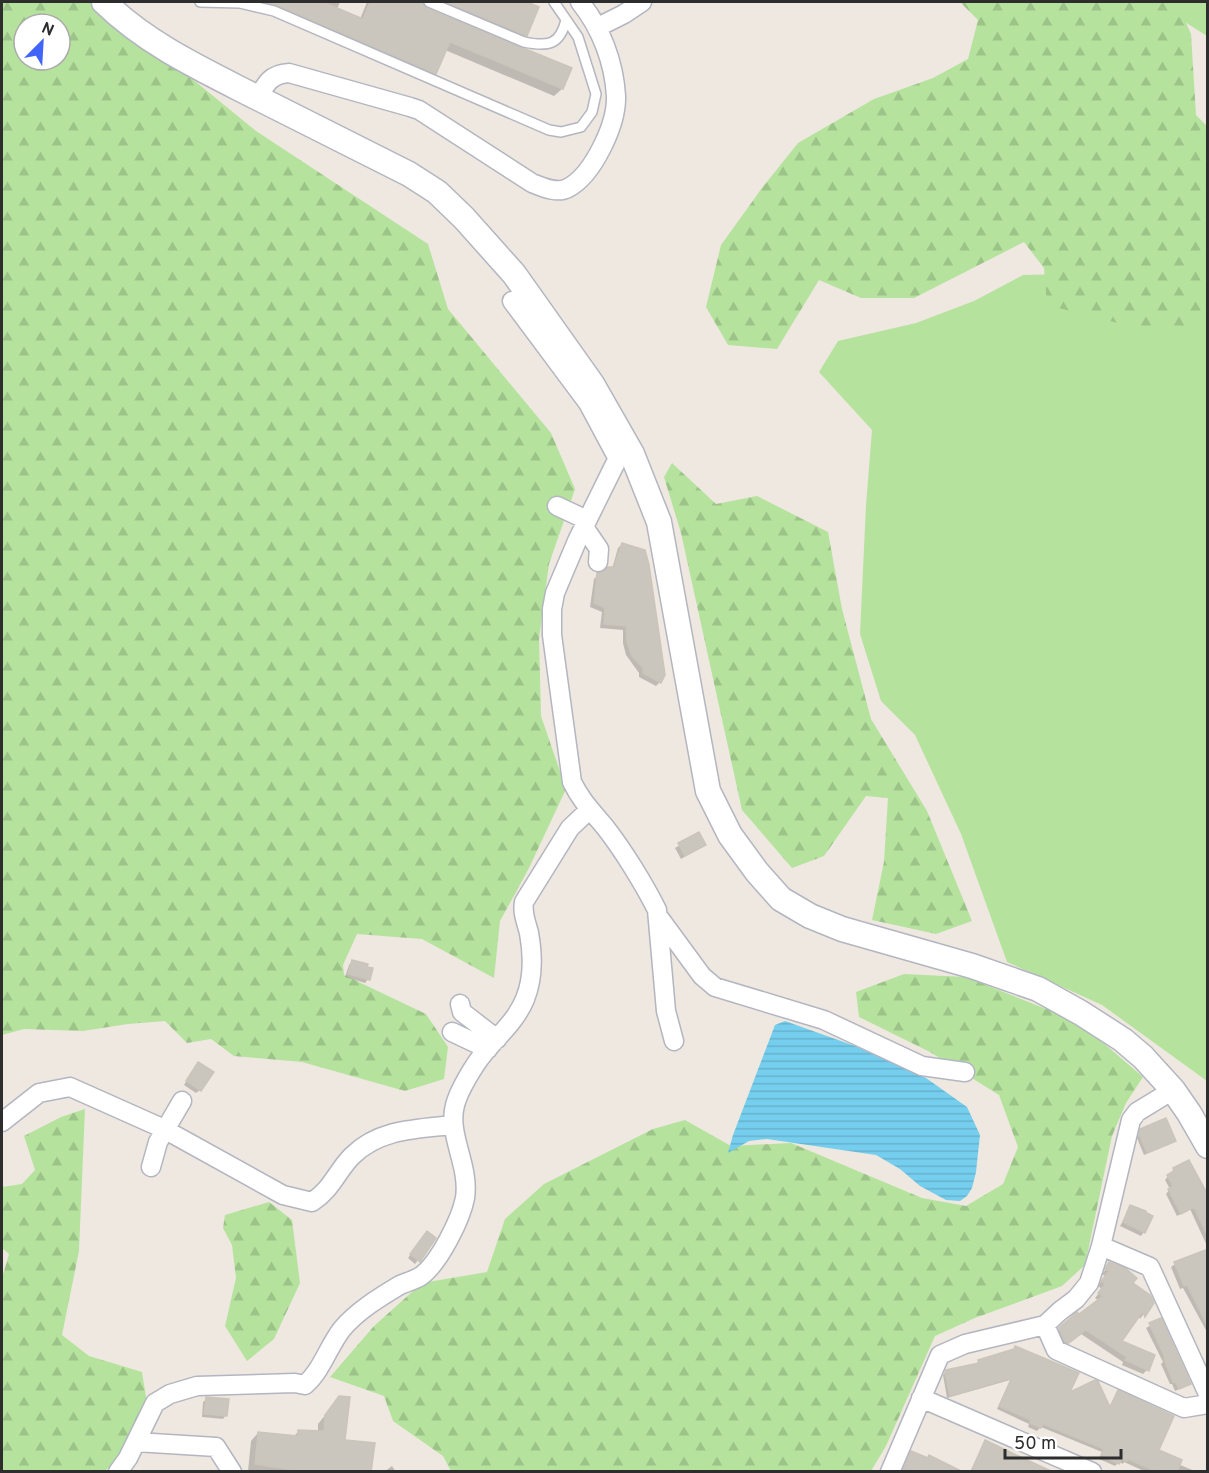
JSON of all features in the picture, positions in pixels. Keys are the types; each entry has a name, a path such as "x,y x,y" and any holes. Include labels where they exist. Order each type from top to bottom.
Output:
{"street":[{"path":"104,2 155,43 409,174 437,192 486,240 520,283 592,384 625,457 659,522 708,790 730,835 781,899 810,916 842,929 972,966 1038,989 1123,1040 1143,1057 1173,1090 1208,1146"},
{"path":"258,98 274,76 289,73 410,107 419,110 532,183 548,189 568,188 591,166 602,149 616,98 607,50 598,27 580,2"},
{"path":"598,27 642,2"},
{"path":"512,300 625,457"},
{"path":"625,457 585,523 555,593 552,609 552,635 572,782 581,801 605,828 650,896 658,916 702,976 715,987 824,1020 922,1066 965,1072"},
{"path":"557,506 585,523 599,549 598,562"},
{"path":"118,1472 155,1403 170,1394 197,1386 295,1383 305,1385 315,1376 342,1329 373,1302 420,1276 437,1258 462,1210 465,1198 464,1165 452,1116 457,1099 478,1060 517,1014 526,999 533,955 522,910 524,902 570,828 589,810"},
{"path":"658,916 666,1011 674,1041"},
{"path":"460,1004 462,1012 493,1044"},
{"path":"452,1032 493,1044"},
{"path":"2,1122 39,1093 70,1087 164,1129 283,1195 312,1202 323,1195 351,1157 371,1141 394,1131 453,1125"},
{"path":"890,1472 940,1355 965,1344 1045,1325 1076,1299 1089,1283 1101,1246 1131,1120 1137,1112 1173,1090"},
{"path":"151,1167 164,1129 182,1101"},
{"path":"1101,1246 1150,1267 1208,1394"},
{"path":"1045,1325 1050,1341 1056,1350 1184,1407 1208,1404"},
{"path":"921,1398 1092,1472"},
{"path":"136,1442 216,1447 232,1472"}],"lane":[{"path":"200,2 240,3 274,11 549,130 561,132 581,127 592,112 596,94 578,37 554,2"},
{"path":"429,2 524,42 535,44 553,42 560,38 566,20"}],"green space":[{"path":"2,2 98,2 256,131 428,244 448,309 551,433 575,489 549,564 539,639 541,716 566,789 529,868 500,921 494,978 422,939 357,934 343,965 344,975 426,1014 448,1047 444,1079 405,1091 302,1062 234,1056 211,1039 187,1043 165,1021 83,1031 24,1029 2,1035"},
{"path":"960,2 1177,2 1191,34 1196,115 1207,126 1207,324 1153,332 1047,305 1044,268 1024,242 914,298 861,298 819,280 777,349 728,345 706,307 721,245 798,143 874,99 933,78 968,59 978,20"},
{"path":"1153,2 1207,2 1207,36"},
{"path":"1064,274 1207,283 1207,1081 1102,1005 1007,962 961,834 915,735 881,701 860,634 872,430 819,372 838,341 916,323 974,301 1023,275"},
{"path":"672,463 716,504 757,496 828,532 842,609 871,719 927,811 972,921 936,934 872,920 884,862 888,798 866,796 824,856 792,868 742,810 681,533 664,477"},
{"path":"904,974 966,977 1079,1022 1143,1077 1126,1103 1112,1136 1085,1265 1062,1286 975,1318 935,1336 886,1446 871,1471 451,1471 443,1456 393,1421 384,1396 330,1377 374,1326 422,1283 487,1272 505,1219 544,1184 653,1129 685,1120 731,1146 791,1143 922,1198 966,1206 1003,1184 1018,1147 999,1095 930,1052 859,1017 856,992"},
{"path":"85,1109 79,1251 62,1335 89,1356 142,1372 148,1410 110,1467 104,1471 2,1471 2,1278 9,1254 2,1248 2,1187 22,1184 35,1170 24,1136 61,1117"},
{"path":"269,1202 292,1220 300,1283 274,1339 247,1361 225,1326 236,1278 232,1245 223,1228 225,1215"}],"water":[{"path":"785,1021 855,1046 926,1078 967,1107 980,1135 976,1172 972,1188 967,1196 960,1201 946,1200 920,1186 900,1169 876,1155 767,1139 749,1141 728,1153 775,1025"}],"building":[{"path":"263,2 323,2 363,19 370,2 422,2 426,8 572,68 563,89 450,42 436,74 277,5"},
{"path":"445,2 527,2 539,7 527,36"},
{"path":"622,543 645,550 665,675 661,683 643,673 643,668 632,656 627,642 626,626 604,624 605,608 594,603 597,573 603,572 608,567 614,567"},
{"path":"699,832 706,845 685,856 678,843"},
{"path":"352,960 368,964 367,967 373,968 370,980 348,974"},
{"path":"198,1062 214,1072 201,1091 186,1081"},
{"path":"1166,1118 1176,1141 1147,1153 1139,1134 1140,1129"},
{"path":"1189,1160 1208,1195 1208,1237 1194,1207 1181,1214 1168,1189 1173,1186 1167,1175 1174,1171 1173,1168"},
{"path":"1130,1205 1153,1216 1145,1233 1123,1222"},
{"path":"427,1231 436,1238 420,1262 410,1254"},
{"path":"1208,1249 1208,1327 1187,1285 1184,1286 1174,1262"},
{"path":"1109,1262 1125,1268 1137,1278 1133,1283 1150,1295 1154,1303 1145,1317 1143,1311 1122,1341 1155,1355 1149,1371 1125,1360 1127,1357 1086,1330 1069,1343 1065,1342 1059,1328 1077,1312 1079,1314 1103,1296 1098,1293 1105,1284 1101,1281 1109,1271 1105,1269"},
{"path":"1161,1318 1191,1384 1179,1389 1175,1381 1173,1382 1164,1359 1166,1360 1149,1323"},
{"path":"1015,1346 1079,1373 1070,1392 1095,1380 1098,1381 1110,1407 1118,1390 1174,1416 1159,1450 1182,1460 1177,1472 1157,1472 1128,1459 1127,1461 1122,1459 1119,1464 1101,1455 1104,1449 1043,1424 1041,1428 1030,1423 1031,1420 999,1406 1012,1378 950,1396 946,1370 979,1363 978,1360 1014,1349"},
{"path":"339,1396 350,1397 345,1440 375,1443 371,1472 306,1472 255,1464 258,1432 298,1436 298,1430 324,1431 325,1415"},
{"path":"206,1397 229,1399 227,1416 204,1414"},
{"path":"985,1440 1012,1453 1053,1472 971,1472"},
{"path":"911,1451 928,1458 929,1455 963,1472 902,1472"}]}
